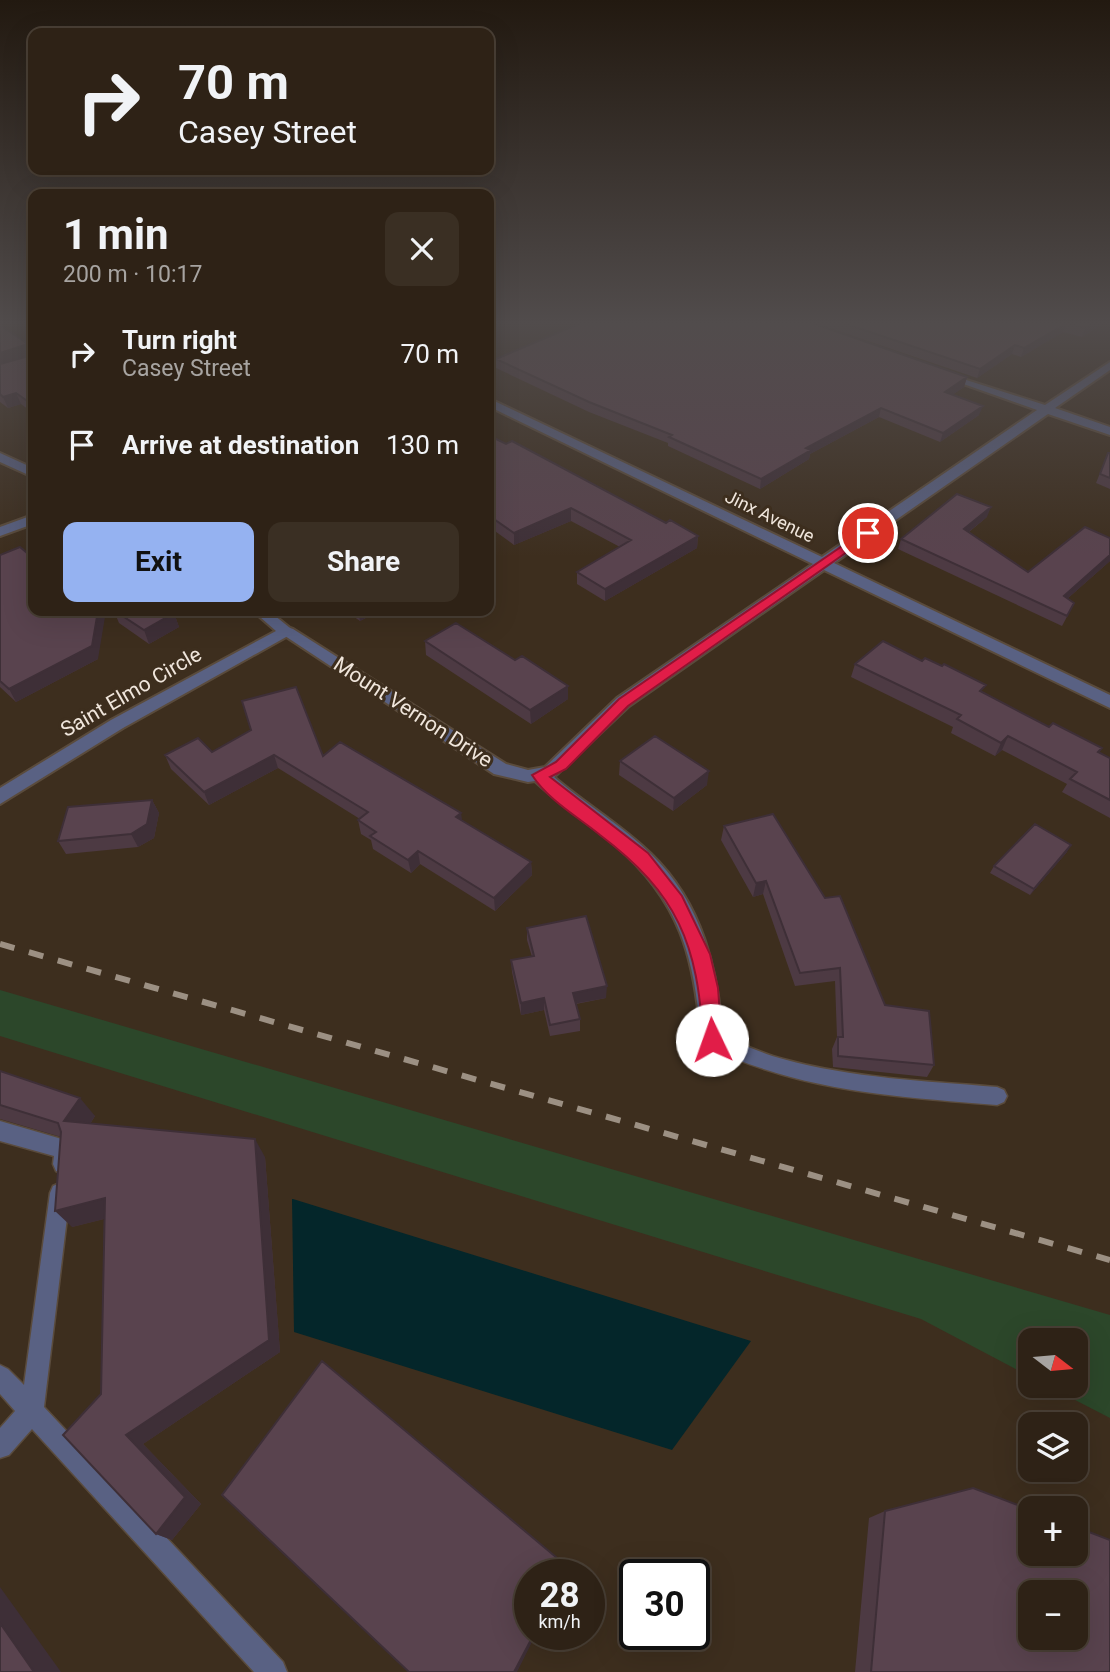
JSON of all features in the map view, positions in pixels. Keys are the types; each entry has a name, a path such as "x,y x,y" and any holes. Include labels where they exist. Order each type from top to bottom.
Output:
{"street":[{"path":"1023,401 1110,432"},
{"path":"712,1040 709,988 701,954 676,901 642,858 564,799 540,775 561,765 624,702 1058,401"},
{"name":"Jinx Avenue","path":"494,404 1110,702"},
{"path":"0,457 28,471"},
{"path":"0,532 28,521"},
{"name":"Mount Vernon Drive","path":"266,616 287,632 500,769 515,774 540,775"},
{"name":"Saint Elmo Circle","path":"0,797 117,724 287,632"}],"lane":[{"path":"712,1040 772,1066 842,1083 997,1096"},
{"path":"0,1131 65,1149 32,1411 0,1446"},
{"path":"0,1377 273,1672"}],"green space":[{"path":"0,990 1110,1315 1110,1418 1071,1398 1088,1398 1088,1328 1018,1328 1018,1370 921,1319 0,1036"}],"water":[{"path":"292,1199 751,1341 672,1450 294,1332"}],"building":[{"path":"587,401 970,401 983,406 943,433 881,408 806,448 811,450 761,479 669,437 672,435"},
{"path":"494,438 506,444 512,441 666,523 670,520 698,536 605,589 577,572 631,540 571,508 514,533 494,519"},
{"path":"1110,453 1110,478 1100,474"},
{"path":"957,494 991,507 964,529 1028,572 1085,527 1110,538 1110,555 1064,596 1074,603 1067,616 901,539"},
{"path":"20,547 28,554 28,616 97,616 92,646 9,689 0,681 0,555"},
{"path":"123,616 169,616 144,630"},
{"path":"456,623 515,660 522,656 568,686 530,710 425,641"},
{"path":"883,641 922,661 925,658 942,666 944,664 986,685 980,691 1049,727 1053,723 1102,748 1098,752 1110,758 1110,800 1070,779 1077,772 1008,736 1001,743 957,719 961,715 855,664"},
{"path":"296,687 323,756 340,742 461,813 456,817 531,862 494,898 418,851 408,860 370,836 376,832 358,820 368,812 274,755 204,792 165,755 198,738 212,752 251,730 242,701"},
{"path":"655,736 709,771 674,798 620,761"},
{"path":"152,800 147,824 131,834 58,841 68,807"},
{"path":"773,814 825,898 840,896 885,1005 929,1011 934,1065 838,1056 838,1037 843,1037 840,968 800,973 766,881 756,883 724,826"},
{"path":"1035,824 1071,845 1034,889 994,866"},
{"path":"586,916 607,986 573,993 580,1019 550,1025 544,998 521,1003 511,960 534,956 527,928"},
{"path":"0,1071 80,1098 64,1121 255,1139 269,1340 126,1435 185,1497 156,1534 63,1435 101,1394 105,1198 55,1211 61,1132 58,1123 0,1105"},
{"path":"322,1361 558,1559 514,1559 514,1650 526,1650 514,1672 409,1672 222,1495"},
{"path":"973,1488 1018,1505 1018,1566 1088,1566 1088,1532 1110,1540 1110,1672 871,1672 885,1511"},
{"path":"0,1623 34,1672 0,1672"}],"railway":[{"path":"0,944 1110,1260"}],"route":[{"path":"712,1040 709,988 701,954 676,901 642,858 619,837 596,824 564,799 540,775 561,765 624,702 868,533"}]}
